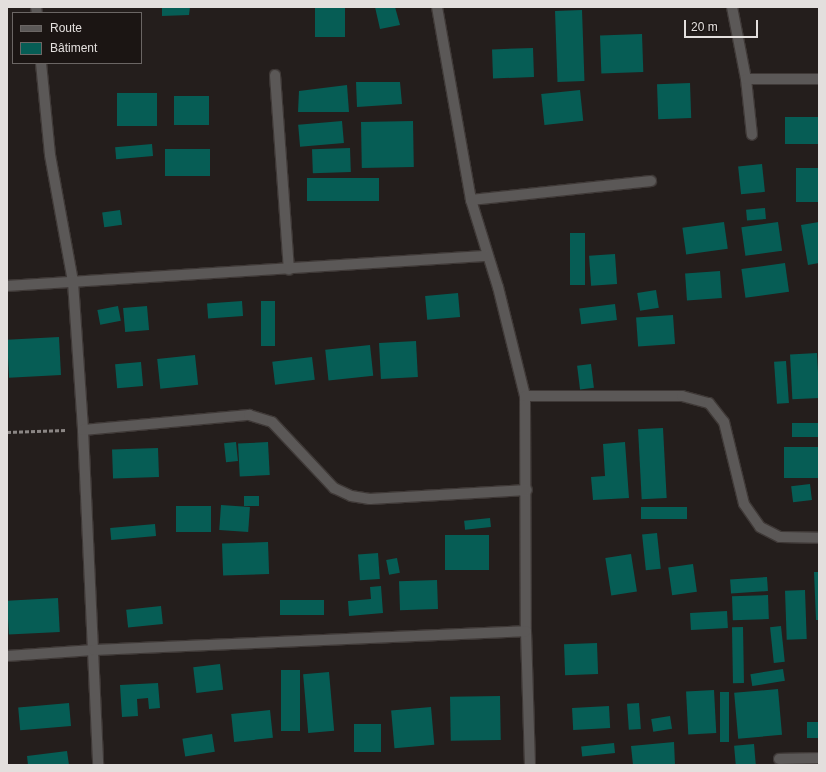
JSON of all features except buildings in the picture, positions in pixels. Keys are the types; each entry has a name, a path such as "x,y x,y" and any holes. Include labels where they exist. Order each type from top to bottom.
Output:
{"street":[{"path":"437,7 471,200 487,256 498,287 525,396 527,490 526,631 530,765"},
{"path":"732,7 746,79 752,135"},
{"path":"41,64 50,155 73,282 83,430 98,765"},
{"path":"275,75 288,268"},
{"path":"746,79 819,79"},
{"path":"471,200 651,181"},
{"path":"7,286 487,256"},
{"path":"525,396 682,396 709,403 724,422 744,504 760,527 780,537 819,538"},
{"path":"83,430 249,415 272,422 334,488 351,496 370,499 527,490"},
{"path":"7,656 94,650 526,631"},
{"path":"780,759 819,758"}],"path":[{"path":"7,432 83,430"}]}
